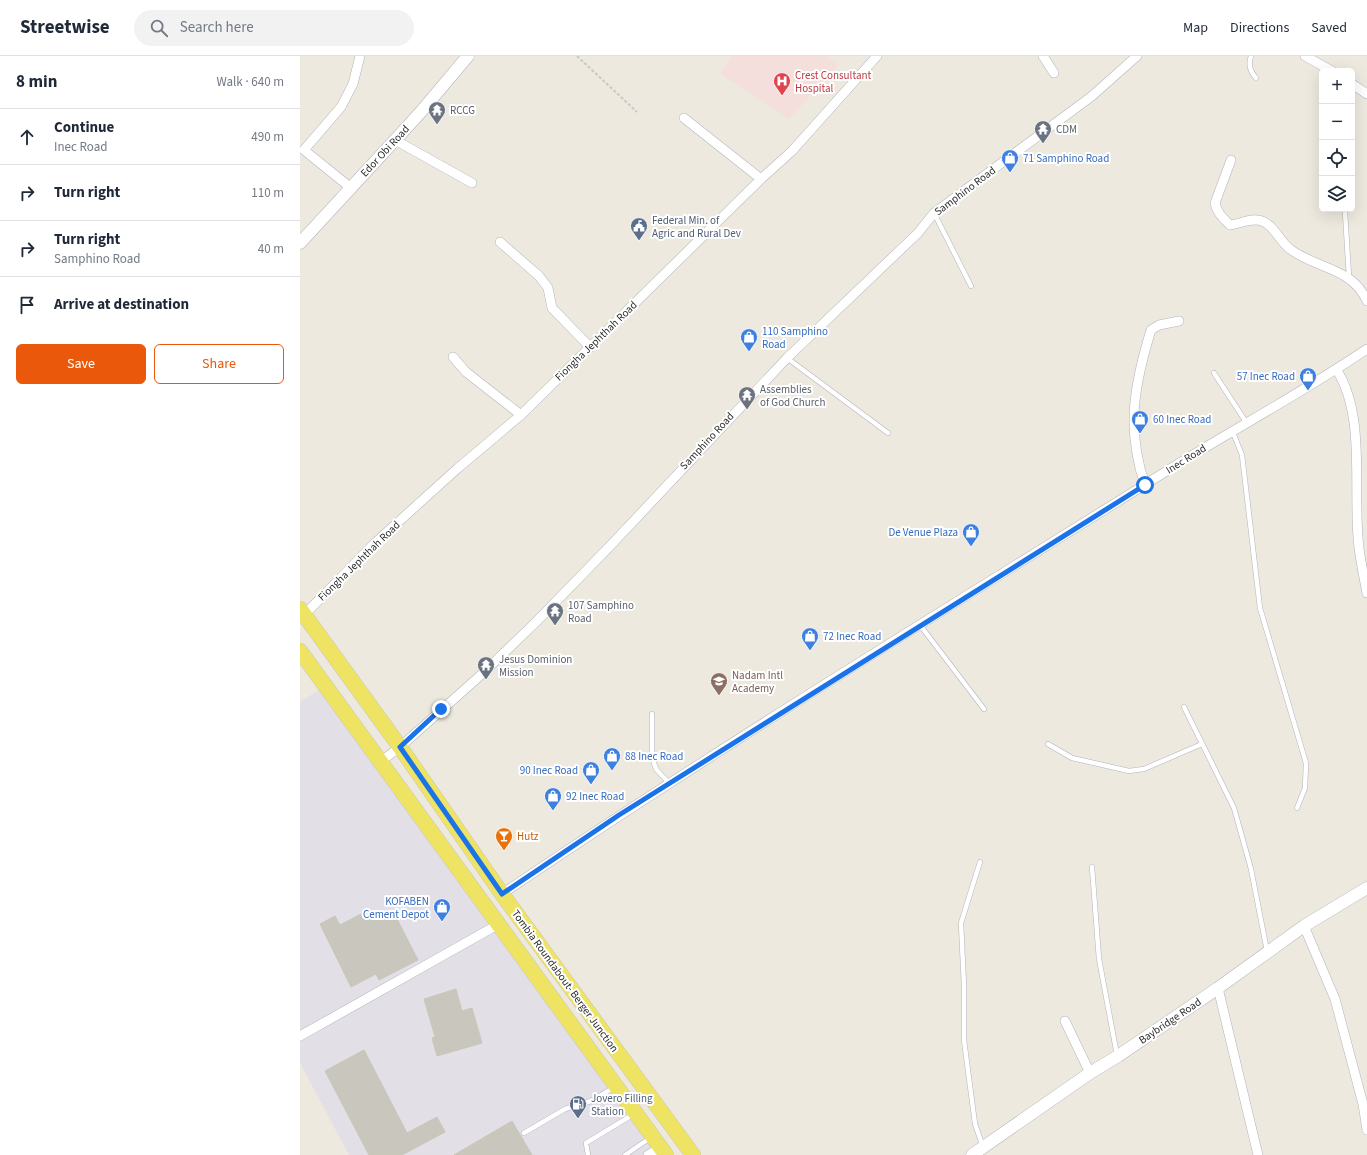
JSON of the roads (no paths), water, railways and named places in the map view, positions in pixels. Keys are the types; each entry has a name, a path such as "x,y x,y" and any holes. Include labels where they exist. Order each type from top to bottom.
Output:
{"main road":[{"name":"Tombia Roundabout- Berger Junction","path":"302,612 400,747 502,894 693,1155"},
{"name":"Tombia Roundabout- Berger Junction","path":"300,651 636,1113 657,1149"}],"street":[{"path":"351,188 302,150 341,106 353,84 360,56"},
{"name":"Edor Obi Road","path":"300,243 395,140 468,56"},
{"name":"Fiongha Jephthah Road","path":"302,612 375,543 521,415 761,179 792,151 877,56"},
{"path":"1043,56 1054,73"},
{"name":"Samphino Road","path":"380,762 400,747 482,674 547,611 787,358 918,232 934,213 1092,96 1138,56"},
{"path":"1305,56 1327,68"},
{"path":"1355,86 1367,94"},
{"path":"684,118 761,179"},
{"path":"395,140 472,183"},
{"path":"1231,160 1215,203 1216,210 1230,225 1239,224 1249,220 1262,221 1268,224 1289,249 1304,258 1349,277 1364,294 1367,301"},
{"path":"500,242 539,276 548,288 552,308 590,348"},
{"path":"1145,485 1139,467 1133,437 1134,403 1143,355 1151,330 1159,325 1179,321"},
{"name":"Inec Road","path":"502,894 669,783 1232,430 1336,369 1367,348"},
{"path":"453,357 466,372 521,415"},
{"path":"1336,369 1342,378 1348,395 1354,428 1359,547 1367,593"},
{"name":"Baybridge Road","path":"972,1155 1090,1073 1118,1056 1218,988 1304,926 1367,888"},
{"path":"300,1036 499,924"},
{"path":"1304,926 1335,999 1363,1104 1367,1130"},
{"path":"1218,988 1258,1155"},
{"path":"1065,1021 1090,1073"}],"lane":[{"path":"1250,56 1248,63 1251,72 1256,78"},
{"path":"1346,212 1349,277"},
{"path":"934,213 972,286"},
{"path":"787,358 888,433"},
{"path":"1214,373 1246,422"},
{"path":"1232,430 1242,455 1260,608 1306,763 1304,788 1297,808"},
{"path":"920,625 984,709"},
{"path":"1184,707 1234,808 1252,869 1267,953"},
{"path":"652,714 652,758 656,769 669,783"},
{"path":"1048,744 1072,758 1129,771 1144,769 1202,744"},
{"path":"980,862 961,923 964,986 964,1040 975,1124 983,1148"},
{"path":"1092,867 1099,959 1118,1056"},
{"path":"524,1133 565,1109 591,1101 616,1086"},
{"path":"588,1155 586,1143 636,1113"},
{"path":"625,1155 657,1149"}],"place":[{"name":"Crest Consultant Hospital","path":"782,96"},
{"name":"RCCG","path":"437,125"},
{"name":"CDM","path":"1043,144"},
{"name":"71 Samphino Road","path":"1010,173"},
{"name":"Federal Min. of Agric and Rural Dev","path":"639,241"},
{"name":"110 Samphino Road","path":"749,352"},
{"name":"57 Inec Road","path":"1308,391"},
{"name":"Assemblies of God Church","path":"747,410"},
{"name":"60 Inec Road","path":"1140,434"},
{"name":"De Venue Plaza","path":"971,547"},
{"name":"107 Samphino Road","path":"555,626"},
{"name":"72 Inec Road","path":"810,651"},
{"name":"Jesus Dominion Mission","path":"486,680"},
{"name":"Nadam Intl Academy","path":"719,696"},
{"name":"88 Inec Road","path":"612,771"},
{"name":"90 Inec Road","path":"591,785"},
{"name":"92 Inec Road","path":"553,811"},
{"name":"Hutz","path":"504,851"},
{"name":"KOFABEN Cement Depot","path":"442,922"},
{"name":"Jovero Filling Station","path":"578,1119"}]}
